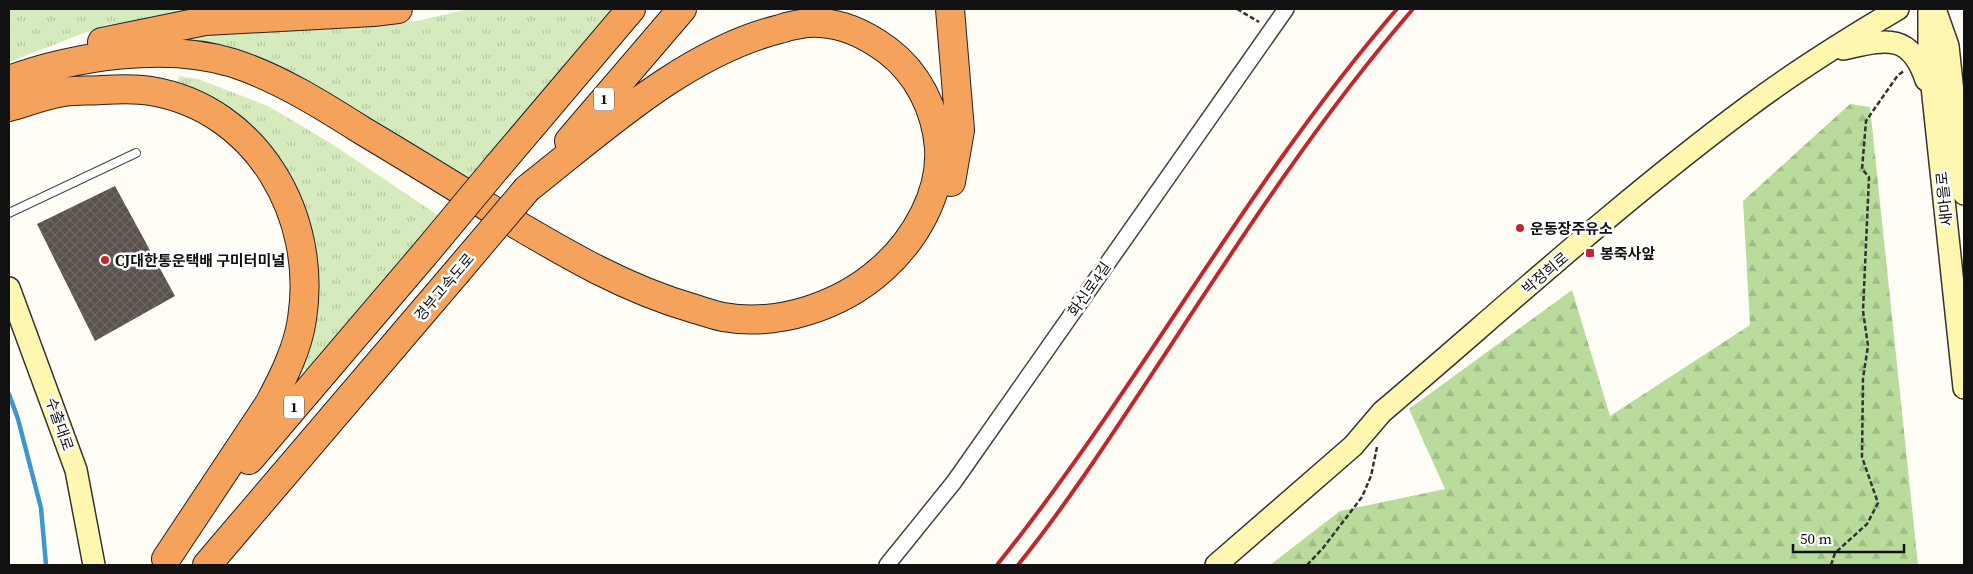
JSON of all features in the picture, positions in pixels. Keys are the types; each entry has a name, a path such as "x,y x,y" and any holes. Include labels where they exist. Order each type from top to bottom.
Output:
{"highway":[{"path":"9,79 33,62 67,49 205,21 398,9"},
{"name":"1","path":"163,562 631,9"},
{"name":"경부고속도로","path":"207,565 682,9"},
{"path":"9,101 46,83 103,69 142,66 181,66 246,83 292,106 531,254 610,296 657,316 702,330 726,335 779,335 826,323 871,300 892,283 913,261 929,240 941,215 950,188 960,130 950,9"},
{"path":"9,79 33,71 65,65 148,53 176,52 205,56 238,65 286,86 339,116 555,247 617,281 671,302 722,317 741,319 761,319 798,313 839,300 866,283 886,266 903,247 922,219 934,187 939,168 936,126 930,105 921,88 890,52 857,32 840,26 807,23 758,34 734,44 684,71 642,98 527,189"},
{"path":"9,107 64,92 128,89 152,91 182,100 214,114 237,131 255,148 292,210 303,257 305,282 300,332 280,384 269,404 163,562"}],"street":[{"name":"화신로4길","path":"887,565 960,474 1270,29 1286,9"},
{"path":"1830,52 1873,9"},
{"name":"박정희로","path":"1216,565 1353,446 1382,412 1642,191 1750,106 1898,9"},
{"name":"새마을로","path":"1929,9 1929,58 1933,103 1964,388"},
{"name":"새마을로","path":"1935,9 1948,46 1964,194"},
{"path":"1830,52 1873,42 1890,41 1903,44 1914,54 1918,61 1933,103"},
{"path":"1953,93 1964,67"},
{"name":"수출대로","path":"9,288 76,470 94,565"}],"lane":[{"path":"9,213 136,153"}],"path":[{"path":"1237,9 1270,29"},
{"path":"1831,565 1835,553 1867,524 1878,504 1862,457 1863,378 1868,346 1863,311 1869,177 1862,169 1866,121 1898,75 1918,61"},
{"path":"1306,565 1324,548 1362,497 1371,476 1381,429 1382,412"}],"green space":[{"path":"9,9 254,9 105,25 9,62"},
{"path":"468,9 614,9 467,181 180,44 179,35 417,21"},
{"path":"179,76 198,79 268,106 332,144 439,216 308,371 298,366 304,206 176,88"},
{"path":"1850,104 1870,107 1918,565 1270,565 1340,511 1445,489 1409,409 1572,290 1610,416 1750,325 1743,201"}],"building":[{"name":"CJ대한통운택배 구미터미널","path":"115,186 175,296 95,341 37,224"}],"waterway":[{"path":"9,394 18,419 41,508 46,565"}],"railway":[{"path":"997,565 1099,427 1291,144 1343,75 1397,9"},
{"path":"1018,565 1054,519 1120,423 1276,187 1342,96 1413,9"}],"place":[{"name":"운동장주유소","path":"1520,228"},
{"name":"봉죽사앞","path":"1590,253"},
{"name":"CJ대한통운택배 구미터미널","path":"105,260"}]}
